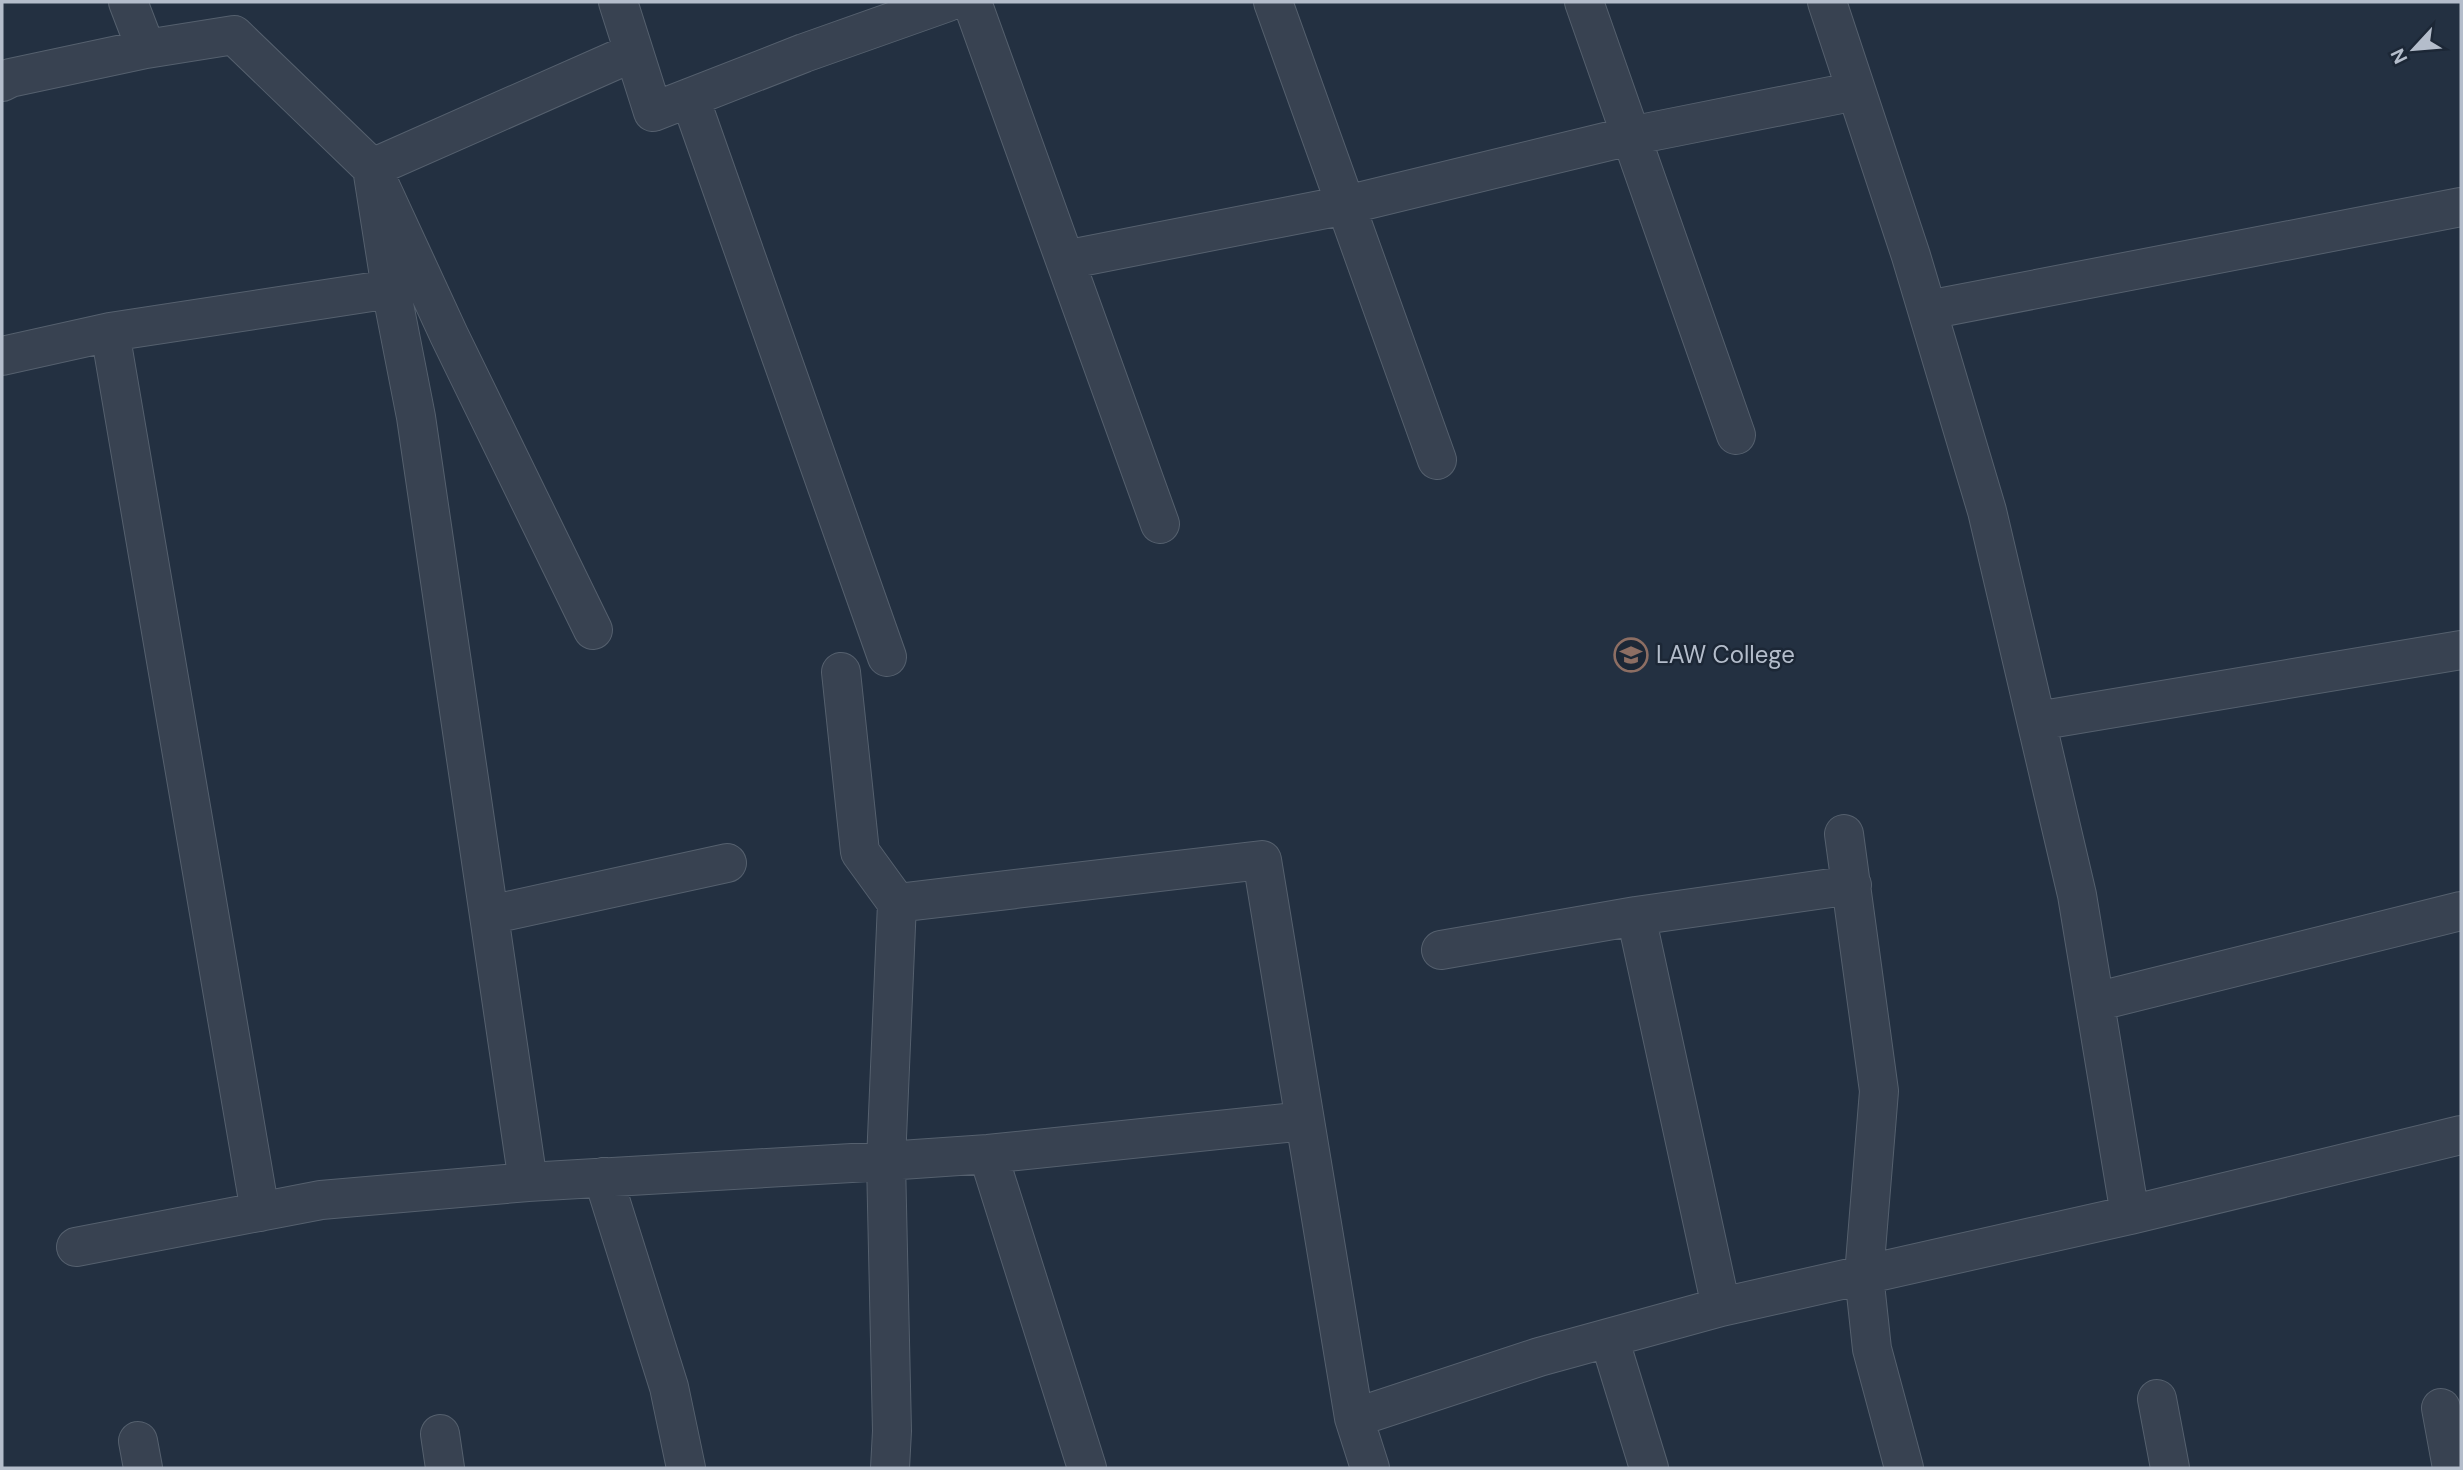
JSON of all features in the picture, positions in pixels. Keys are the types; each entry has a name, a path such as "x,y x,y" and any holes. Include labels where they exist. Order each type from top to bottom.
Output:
{"street":[{"path":"128,2 146,48"},
{"path":"618,2 653,112 804,53 948,2"},
{"path":"972,2 1160,524"},
{"path":"1273,2 1437,460"},
{"path":"1584,2 1736,435"},
{"path":"1827,2 1928,310 1987,511 2077,895 2130,1215"},
{"path":"2,82 146,48 234,35 372,168 449,335 593,630"},
{"path":"372,168 634,52"},
{"path":"1065,260 1346,205 1630,136 1856,91"},
{"path":"691,97 887,657"},
{"path":"372,168 391,289 416,417 528,1182"},
{"path":"1928,310 2461,207"},
{"path":"2,356 110,332 391,289"},
{"path":"110,332 260,1212"},
{"path":"2036,721 2461,650"},
{"path":"841,672 860,852 897,903 886,1161 892,1431 890,1468"},
{"path":"1844,835 1880,1091 1864,1275 1872,1349 1904,1468"},
{"path":"897,903 1262,860 1354,1418 1370,1468"},
{"path":"489,915 727,863"},
{"path":"1441,950 1636,916 1852,885"},
{"path":"2095,1002 2461,911"},
{"path":"1636,916 1721,1307"},
{"path":"76,1247 321,1200 528,1182 988,1154 1305,1121"},
{"path":"1354,1418 1539,1357 1721,1307 2130,1215 2461,1135"},
{"path":"988,1154 1087,1468"},
{"path":"603,1177 669,1387 686,1468"},
{"path":"1609,1338 1649,1468"},
{"path":"2157,1399 2170,1468"},
{"path":"2441,1408 2452,1468"}],"place":[{"name":"LAW College","path":"1631,655"}]}
